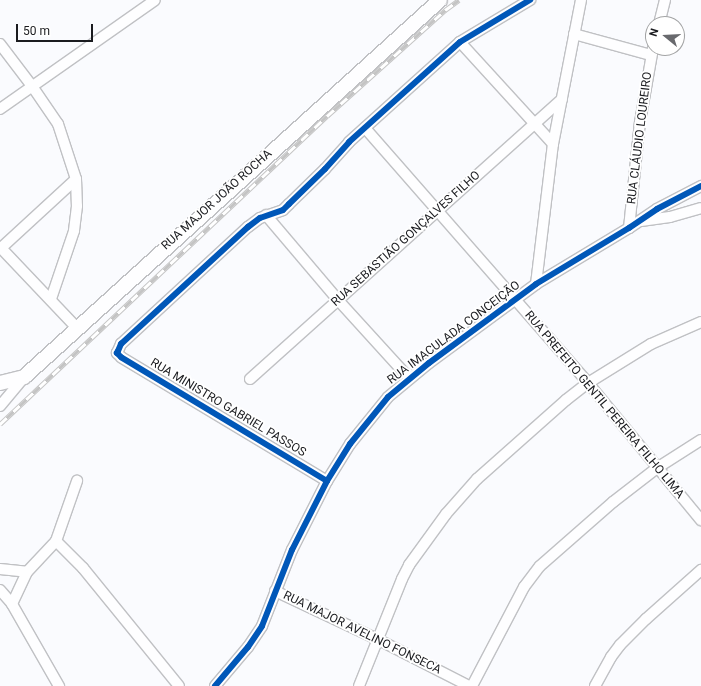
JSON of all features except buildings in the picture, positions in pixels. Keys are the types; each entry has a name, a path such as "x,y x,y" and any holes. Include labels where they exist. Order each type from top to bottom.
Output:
{"main road":[{"name":"RUA MAJOR JOÃO ROCHA","path":"24,377 438,1"},
{"path":"0,383 24,377"}],"street":[{"path":"0,110 155,0"},
{"path":"508,13 520,0"},
{"path":"409,378 338,300 266,215 283,210 349,142 460,42 530,0"},
{"path":"536,284 553,144 581,0"},
{"path":"661,16 665,0"},
{"path":"574,34 645,49"},
{"path":"460,42 553,144"},
{"path":"0,44 32,86 58,124 76,179 78,206 74,231 51,300"},
{"name":"RUA CLÁUDIO LOUREIRO","path":"629,228 640,122 651,56"},
{"name":"RUA SEBASTIÃO GONÇALVES FILHO","path":"250,379 562,99"},
{"name":"RUA PREFEITO GENTIL PEREIRA FILHO LIMA","path":"365,128 588,383 701,520"},
{"path":"76,179 1,248 77,328"},
{"name":"RUA IMACULADA CONCEIÇÃO","path":"215,686 248,647 262,626 292,550 327,481 355,439 388,397 409,378 536,284 639,222 657,209 701,186"},
{"path":"639,222 670,217 701,208"},
{"name":"RUA MINISTRO GABRIEL PASSOS","path":"266,215 248,227 182,288 122,344 117,353 327,481"},
{"path":"359,686 377,639 409,565 446,514 477,479 566,400 588,383 651,344 701,322"},
{"name":"RUA MAJOR JOÃO ROCHA","path":"0,406 24,377"},
{"path":"471,686 524,587 540,566 613,502 657,468 701,440"},
{"path":"12,604 27,572 56,541 77,481"},
{"path":"56,541 83,568 179,686"},
{"path":"0,568 27,572"},
{"path":"595,686 611,657 620,645 646,619 701,570"},
{"path":"0,590 12,604 59,686"},
{"name":"RUA MAJOR AVELINO FONSECA","path":"275,591 377,639 471,686"}],"railway":[{"path":"0,424 327,116 445,10 459,0"}],"cycle path":[{"path":"327,481 121,357 117,353 121,344 248,227 260,218 283,210 325,169 349,142 460,42 530,0"},
{"path":"215,686 248,647 262,626 292,550 327,481 350,444 388,397 429,363 536,284 629,228 657,209 701,186"}]}
